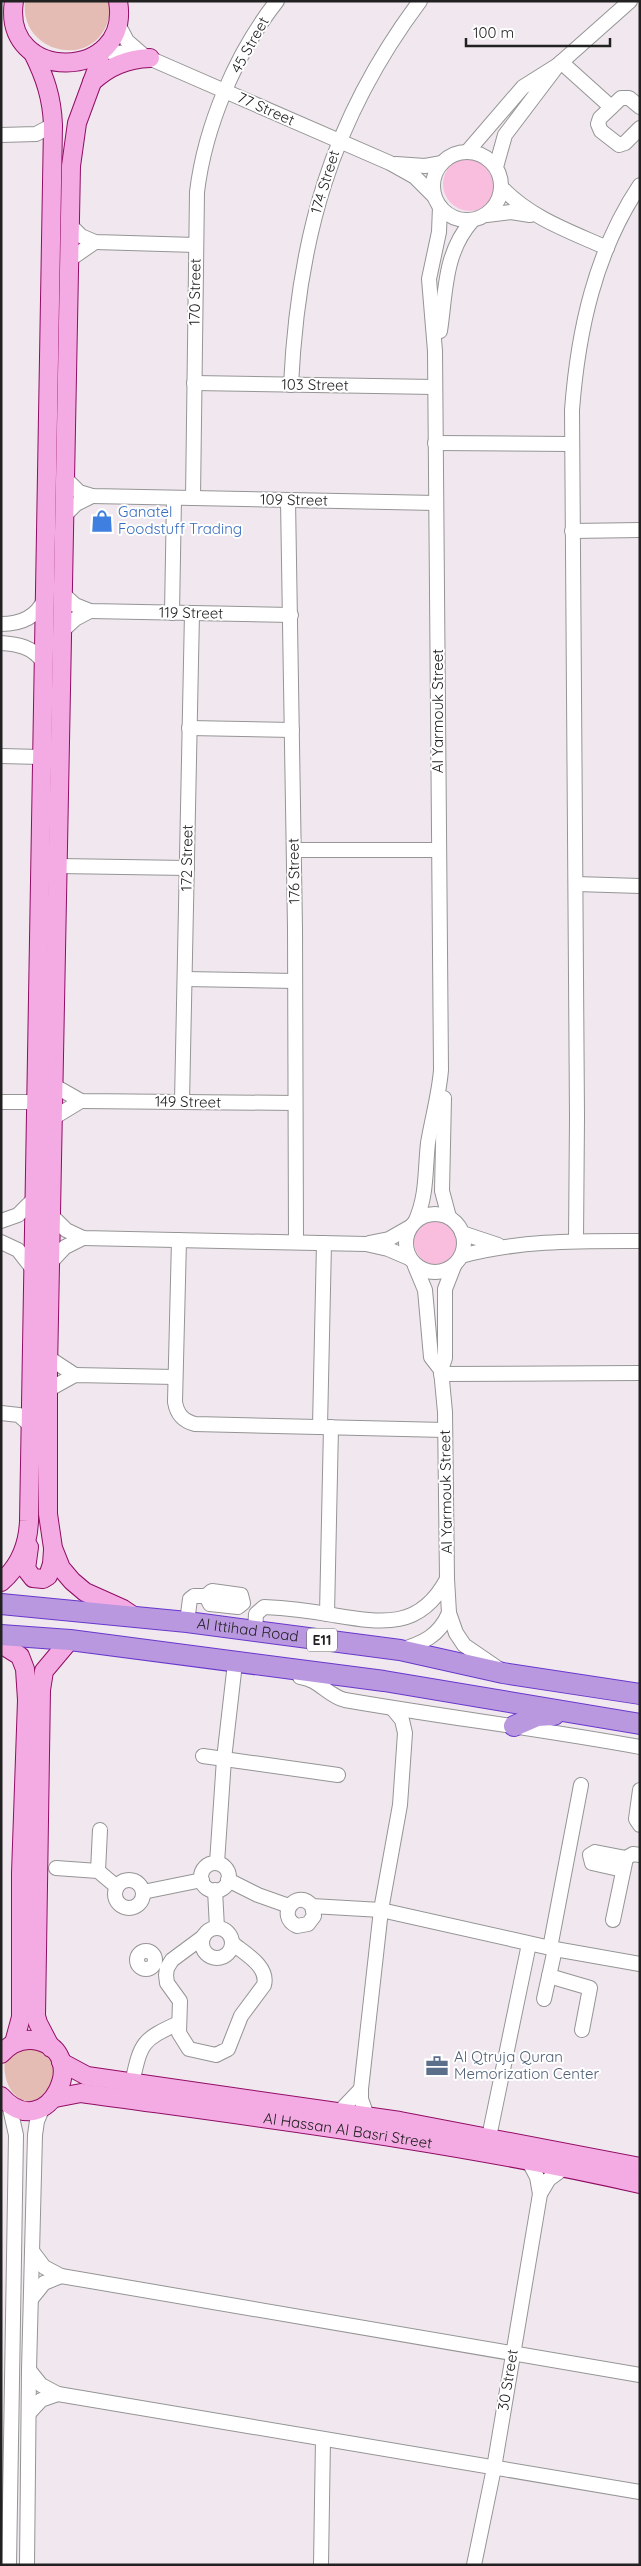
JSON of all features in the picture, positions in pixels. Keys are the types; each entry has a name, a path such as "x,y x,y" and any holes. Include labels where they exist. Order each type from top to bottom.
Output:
{"highway":[{"name":"Al Ittihad Road","path":"1,1604 137,1619 187,1622 400,1650 503,1673 638,1693"},
{"name":"E11","path":"1,1635 70,1640 419,1686 640,1724"},
{"path":"514,1726 545,1714 576,1719 589,1714"}],"main road":[{"path":"14,1 14,21 47,83 51,99 53,124 26,1569 32,1578 43,1579 48,1576 52,1564 53,1548 48,1514 48,1390 70,225 74,137 100,52"},
{"path":"118,1 118,22"},
{"path":"1,29 44,59 67,64 79,63 100,52 111,39 127,1"},
{"path":"92,82 112,67 146,57"},
{"path":"46,501 53,495 62,498 64,509"},
{"path":"41,787 47,794 57,792 59,788"},
{"path":"35,1084 44,1082 54,1085"},
{"path":"1,1582 18,1564 28,1539"},
{"path":"53,1548 61,1568 85,1592 123,1609 137,1619"},
{"path":"49,2102 63,2081 61,2062 50,2048 40,2029 36,2016 40,1690 44,1671 70,1640"},
{"path":"1,1644 20,1656 25,1669 27,1694 21,1873 21,2017 5,2050"},
{"path":"5,2050 33,2040 50,2048"},
{"name":"Al Hassan Al Basri Street","path":"61,2062 87,2076 368,2116 489,2137 640,2167"},
{"name":"Al Hassan Al Basri Street","path":"5,2100 26,2110 81,2093 398,2138 607,2176 640,2184"},
{"path":"607,2176 611,2171 636,2176 640,2172"}],"street":[{"name":"45 Street","path":"226,91 258,28 277,1"},
{"name":"174 Street","path":"292,385 300,286 316,212 338,140 375,69 420,1"},
{"path":"487,215 498,203 502,188 496,166 500,146 507,131 560,64 630,1"},
{"name":"77 Street","path":"118,22 127,41 146,57"},
{"name":"77 Street","path":"100,52 146,57 338,140 390,163 414,177 437,201"},
{"path":"560,64 611,107"},
{"path":"467,152 523,87 560,64"},
{"name":"170 Street","path":"193,498 197,192 200,165 207,138 226,91"},
{"path":"640,108 625,97 611,107 600,118 598,124 601,131 616,144 622,145 640,128"},
{"path":"30,136 42,132 53,124"},
{"path":"1,135 30,136 42,140 52,148"},
{"path":"496,166 483,156 467,152 449,157 442,163 434,178 437,201 458,220 472,221 487,215 511,212 536,216"},
{"name":"77 Street","path":"390,163 425,166 442,163"},
{"path":"576,1240 576,884 571,444 573,393 586,311 606,248 624,209 640,185"},
{"path":"502,188 536,216 606,248"},
{"name":"Al Yarmouk Street","path":"436,351 429,279 432,256 440,232 437,201"},
{"name":"Al Yarmouk Street","path":"449,1217 442,1191 445,1120 441,1070 435,387 436,351 447,273 456,242 472,221"},
{"path":"70,225 81,236 94,242 196,245"},
{"path":"69,260 94,242"},
{"name":"103 Street","path":"194,383 435,387"},
{"path":"436,443 571,444"},
{"name":"109 Street","path":"65,478 74,488 92,496 436,503"},
{"path":"64,509 92,496"},
{"path":"172,613 174,498"},
{"name":"176 Street","path":"288,500 294,850 296,1242"},
{"path":"572,531 640,530"},
{"name":"119 Street","path":"63,594 76,605 90,611 291,615"},
{"path":"1,624 11,624 28,619 41,608 44,600"},
{"path":"62,631 75,619 90,611"},
{"name":"172 Street","path":"182,1102 192,613"},
{"path":"1,644 24,647 38,655 43,662"},
{"path":"189,728 292,730"},
{"path":"1,756 41,757"},
{"path":"294,850 439,850"},
{"path":"58,866 187,868"},
{"path":"576,884 640,886"},
{"path":"184,979 295,981"},
{"name":"Al Yarmouk Street","path":"413,1223 424,1201 428,1147 438,1100 441,1070"},
{"path":"53,1118 81,1101 54,1085"},
{"name":"149 Street","path":"81,1101 294,1103"},
{"path":"1,1102 35,1102"},
{"path":"1,1222 18,1215 33,1200"},
{"path":"366,1244 389,1238 432,1214 449,1217 462,1233 482,1242 504,1246"},
{"path":"52,1216 66,1230 84,1238 366,1244 388,1249 430,1273 439,1273 458,1261 504,1246 576,1240 640,1241"},
{"path":"412,1262 405,1243 413,1223"},
{"path":"458,1261 464,1249 462,1233"},
{"path":"51,1262 64,1247 84,1238"},
{"path":"179,1240 175,1377 176,1408 178,1414 189,1422 446,1430"},
{"path":"1,1242 18,1250 32,1268"},
{"path":"324,1243 327,1614"},
{"name":"Al Yarmouk Street","path":"458,1261 445,1289 445,1358 441,1372 446,1430 449,1613 456,1633 464,1645 503,1673"},
{"name":"Al Yarmouk Street","path":"412,1262 425,1290 431,1357 441,1372"},
{"path":"49,1358 75,1375"},
{"path":"441,1372 640,1374"},
{"path":"48,1390 75,1375 175,1377"},
{"path":"8,1413 23,1410 30,1403"},
{"path":"8,1413 23,1417 30,1425"},
{"path":"187,1622 190,1599 194,1596 206,1596 208,1602 214,1604 238,1607 244,1602 260,1608 269,1607 382,1622 402,1619 429,1604 447,1579"},
{"path":"256,1631 256,1614 260,1608"},
{"path":"400,1650 424,1641 438,1633 449,1613"},
{"path":"217,1863 224,1759 235,1663"},
{"path":"266,1666 278,1673 314,1680 337,1698 426,1715 514,1726 640,1747"},
{"path":"368,2116 361,2099 361,2089 381,1910 400,1805 405,1733 402,1720 393,1709"},
{"path":"405,1733 414,1722 426,1715"},
{"path":"203,1756 338,1775"},
{"path":"544,1999 581,1785"},
{"path":"640,1790 636,1819 640,1825"},
{"path":"98,1871 100,1830"},
{"path":"613,1920 630,1861"},
{"path":"217,1863 226,1869 228,1880 222,1888 215,1890 205,1886 202,1874 205,1868 217,1863"},
{"path":"56,1868 98,1871 117,1887"},
{"path":"132,1880 138,1883 143,1892 138,1904 125,1907 116,1897 117,1887 125,1881 132,1880"},
{"path":"143,1892 202,1880"},
{"path":"228,1880 258,1895 289,1906"},
{"path":"215,1890 217,1928"},
{"path":"300,1899 307,1901 312,1906 314,1912 308,1924 301,1926 294,1924 289,1919 287,1912 289,1906 300,1899"},
{"path":"312,1906 381,1910 529,1944 640,1964"},
{"path":"217,1928 229,1934 232,1943 262,1969 265,1979 241,2016 228,2049 216,2055 190,2049 183,2042 179,2033 180,2001 167,1983 166,1975 167,1968 172,1960 209,1931 217,1928"},
{"path":"203,1937 205,1952 214,1958 224,1956 232,1943"},
{"path":"489,2137 529,1944"},
{"path":"155,1957 164,1956 172,1960"},
{"path":"549,1976 590,1988 582,2030"},
{"path":"132,2083 143,2044 152,2036 179,2023"},
{"path":"339,2112 361,2089"},
{"path":"5,2100 16,2134 9,2565"},
{"path":"27,2565 29,2370 35,2135 49,2102"},
{"name":"30 Street","path":"474,2565 494,2468 540,2194 537,2177 529,2162"},
{"name":"30 Street","path":"540,2194 550,2179 564,2168"},
{"path":"32,2250 44,2267 61,2276 640,2375"},
{"path":"32,2298 44,2283 61,2276"},
{"path":"29,2370 41,2385 58,2394 640,2492"},
{"path":"29,2414 41,2400 58,2394"},
{"path":"321,2565 323,2438"}],"shaded area":[{"path":"25,1 111,1 107,25 96,40 82,49 65,50 49,46 35,35 27,20"},
{"path":"22,2043 56,2056 52,2092 34,2101 26,2101 19,2098 13,2093 6,2079 6,2055"}],"sand":[{"path":"470,157 480,159 489,165 495,174 497,184 495,194 489,203 480,209 470,211 460,209 451,203 445,194 443,184 445,174 451,165 460,159"},
{"path":"433,1219 441,1219 450,1223 456,1229 460,1242 456,1255 450,1261 441,1265 433,1265 424,1261 418,1255 414,1246 414,1238 418,1229 424,1223"}],"place":[{"name":"Ganatel Foodstuff Trading","path":"102,521"},
{"name":"Al Qtruja Quran Memorization Center","path":"437,2066"}]}
